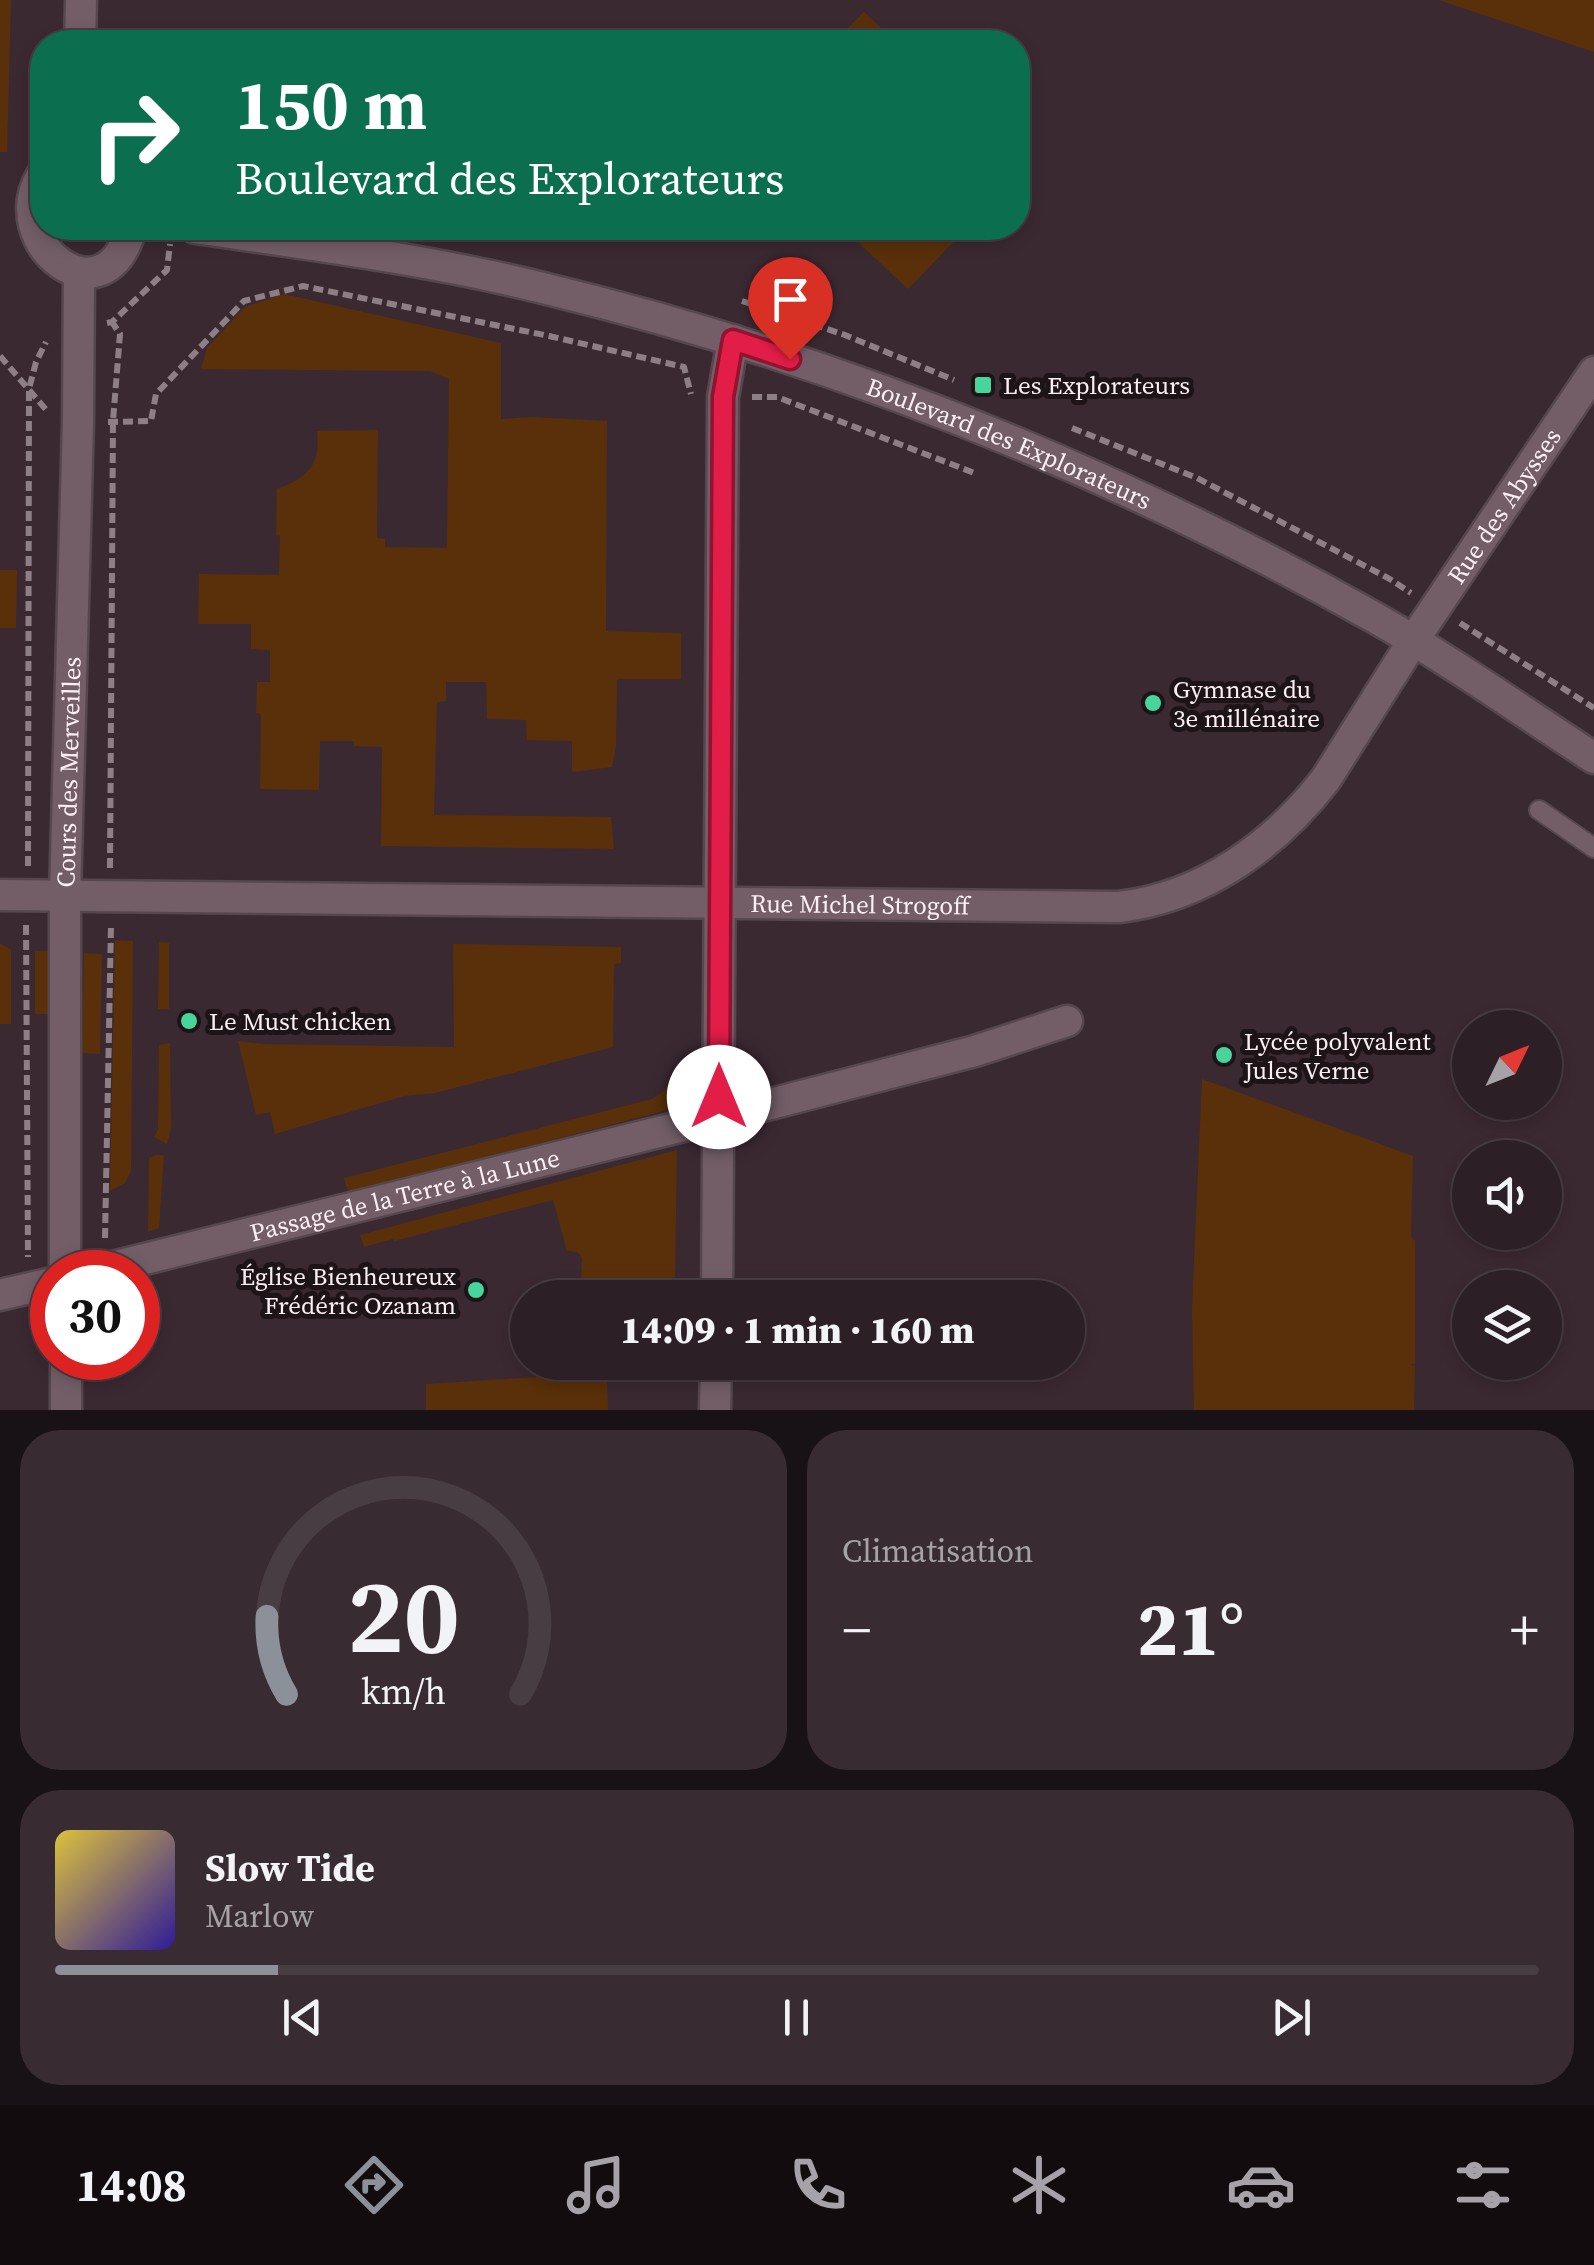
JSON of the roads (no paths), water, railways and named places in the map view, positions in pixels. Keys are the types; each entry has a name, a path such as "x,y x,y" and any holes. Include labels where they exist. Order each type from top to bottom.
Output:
{"street":[{"path":"80,30 81,0"},
{"path":"30,189 11,214 35,254 52,267 79,273 99,268 112,260 127,240"},
{"name":"Boulevard des Explorateurs","path":"235,240 419,261 547,288 733,340 944,414 1143,498 1271,561 1414,641 1594,758"},
{"name":"Cours des Merveilles","path":"66,1250 65,896 79,273"},
{"path":"716,1280 723,397 733,340"},
{"name":"Rue des Abysses","path":"1414,641 1594,372"},
{"name":"Rue Michel Strogoff","path":"10,896 1120,907 1140,904 1211,879 1286,825 1326,779 1414,641"},
{"name":"Passage de la Terre à la Lune","path":"160,1256 718,1118 974,1050 1067,1021"},
{"path":"0,1295 30,1282"},
{"path":"66,1380 66,1410"},
{"path":"715,1410 716,1380"}],"lane":[{"path":"1539,810 1594,848"}],"place":[{"name":"Les Explorateurs","path":"983,385"},
{"name":"Gymnase du 3e millénaire","path":"1153,703"},
{"name":"Le Must chicken","path":"189,1021"},
{"name":"Lycée polyvalent Jules Verne","path":"1224,1055"},
{"name":"Église Bienheureux Frédéric Ozanam","path":"476,1290"}]}
